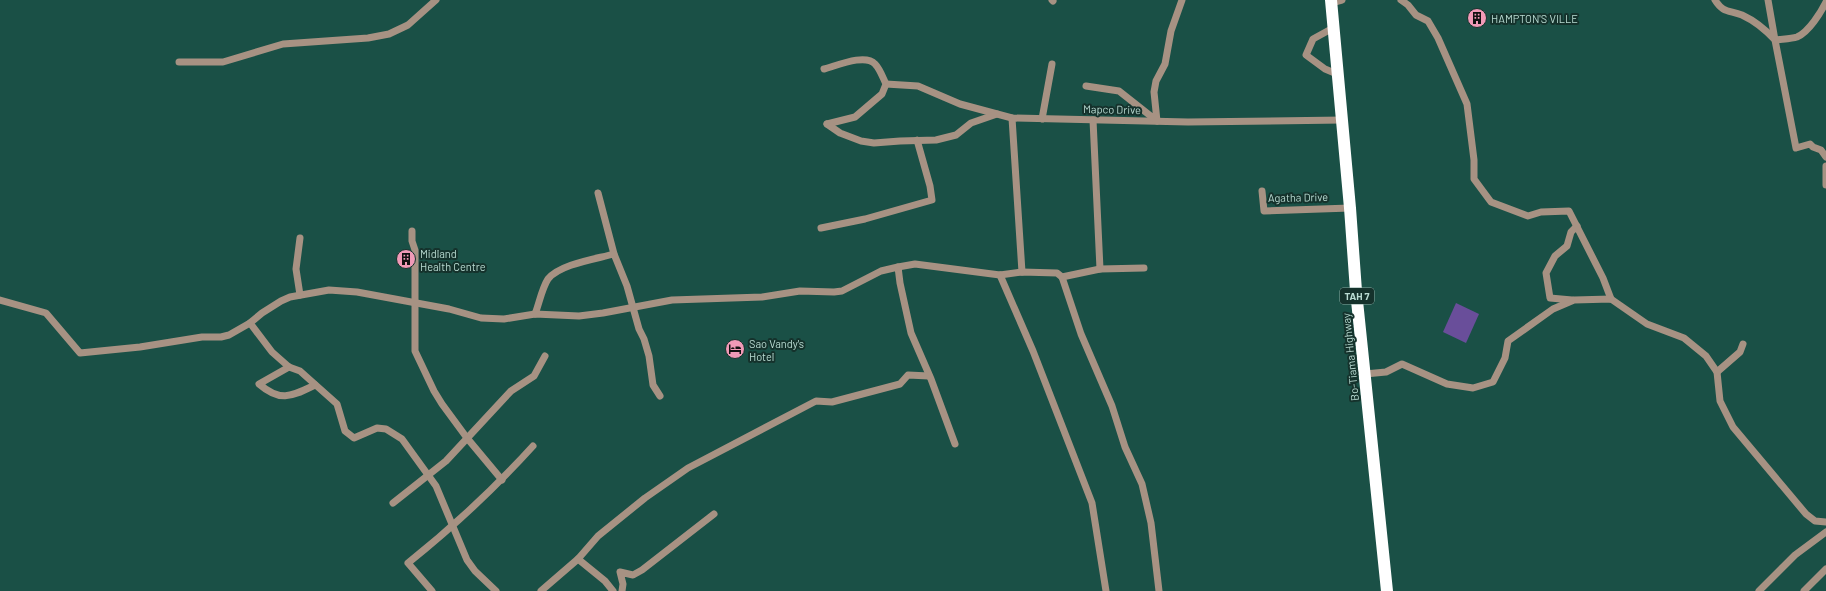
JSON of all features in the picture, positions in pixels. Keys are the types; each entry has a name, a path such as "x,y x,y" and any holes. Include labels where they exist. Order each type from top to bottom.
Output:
{"highway":[{"name":"Bo-Tiama Highway","path":"1335,1 1333,28 1350,208 1356,291 1387,591"}],"street":[{"path":"179,62 202,64 223,62 283,44 360,38 389,34 408,25 436,0"},
{"path":"1157,121 1154,92 1156,81 1165,64 1171,31 1182,0"},
{"path":"1401,0 1408,2 1416,15 1428,21 1438,38 1467,104 1474,160 1474,179 1491,202 1528,216 1541,212 1569,211 1603,278 1610,299"},
{"path":"1715,0 1720,8 1742,15 1765,28 1775,40"},
{"path":"1768,0 1796,148 1810,144 1813,147 1822,150 1826,157"},
{"path":"1775,40 1798,37 1811,25 1826,2"},
{"path":"1333,28 1313,39 1306,55 1324,69 1337,74"},
{"path":"824,69 854,60 866,60 875,64 886,84 882,94 855,117 827,124 840,134 861,141 874,143 936,140 956,135 971,123 997,114"},
{"path":"1042,119 1052,64"},
{"name":"Mapco Drive","path":"886,84 918,86 960,104 1012,118 1157,121 1342,120"},
{"path":"1086,86 1119,91 1157,121"},
{"path":"1012,118 1022,272"},
{"path":"1093,120 1100,269"},
{"path":"821,228 865,219 932,200 930,186 917,140"},
{"path":"1826,166 1826,185"},
{"name":"Agatha Drive","path":"1262,191 1264,211 1350,208"},
{"path":"598,193 614,254 627,286 632,307 649,356 654,385 660,396"},
{"path":"1577,226 1571,232 1568,246 1555,256 1546,273 1550,298 1574,300 1610,299 1646,324 1684,338 1706,356 1717,372 1720,401 1733,427 1806,514 1815,521 1826,522"},
{"path":"412,231 415,250 415,351 434,391 467,438 502,480"},
{"path":"300,238 296,269 300,295"},
{"path":"535,314 548,280 556,272 576,264 614,254"},
{"path":"0,300 46,313 80,353 140,347 202,337 222,337 229,335 250,323 262,313 281,301 300,295 342,290 449,309 481,318 504,319 535,314 579,316 672,300 766,296 800,291 838,291 881,271 915,264 1000,275 1022,272 1057,273 1062,277 1082,334 1112,406 1125,447 1142,484 1151,522 1159,591"},
{"path":"898,267 911,333 955,444"},
{"path":"1062,277 1100,269 1144,268"},
{"path":"1000,275 1033,351 1092,503 1106,591"},
{"path":"1365,374 1386,372 1402,364 1447,384 1473,388 1493,382 1505,358 1508,341 1553,309 1574,300"},
{"path":"250,323 272,352 289,367 300,371 337,404 345,431 349,435 354,438 377,428 386,429 402,439 441,495 467,560 475,571 496,591"},
{"path":"1717,372 1740,352 1743,344"},
{"path":"393,503 446,461 511,391 534,376 545,356"},
{"path":"289,367 259,384 272,393 289,397 315,385"},
{"path":"541,591 578,558 598,536 645,498 688,468 816,401 832,402 900,384 908,375 929,376"},
{"path":"432,591 408,563 454,526 502,480 533,446"},
{"path":"622,591 623,584 620,572 633,575 642,570 714,514"},
{"path":"1759,591 1795,555 1826,532"},
{"path":"578,558 605,581 613,591"},
{"path":"1804,591 1826,568"}],"shaded area":[{"path":"1456,303 1479,314 1466,343 1443,332"}],"place":[{"name":"HAMPTON'S VILLE","path":"1477,18"},
{"name":"Midland Health Centre","path":"406,259"},
{"name":"Sao Vandy's Hotel","path":"735,349"}]}
